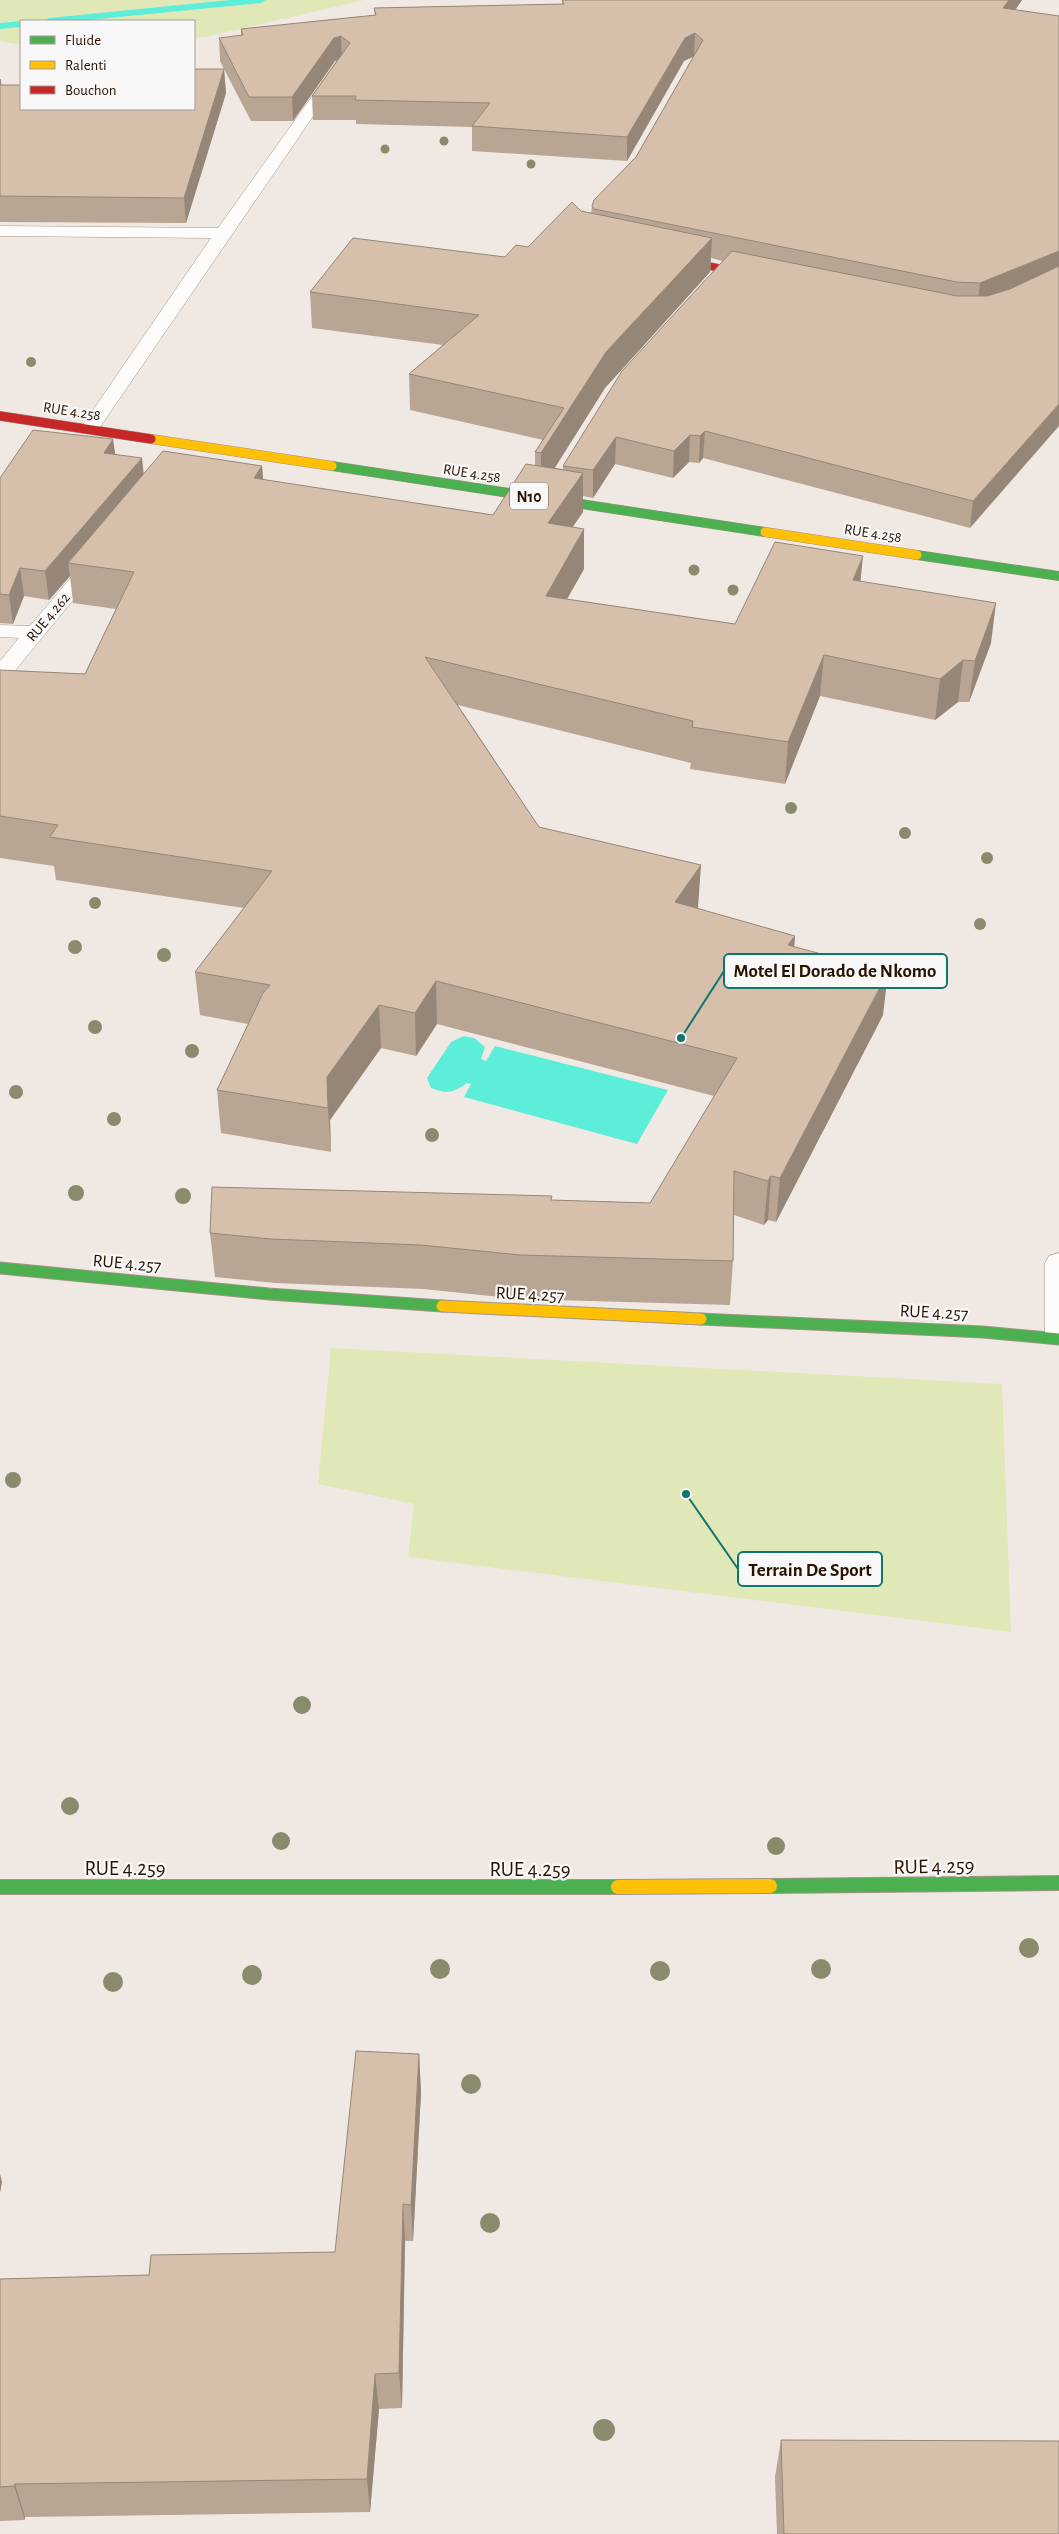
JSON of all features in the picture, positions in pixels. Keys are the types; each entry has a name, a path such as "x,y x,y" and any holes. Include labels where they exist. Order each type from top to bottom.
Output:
{"main road":[{"path":"658,256 764,277"},
{"name":"RUE 4.258","path":"0,416 89,429 186,452 547,499 1059,576"},
{"name":"RUE 4.257","path":"0,1268 269,1294 495,1310 983,1332 1059,1339"},
{"name":"RUE 4.259","path":"0,1887 612,1888 1059,1883"}],"street":[{"path":"89,429 223,233 342,65"},
{"path":"0,231 223,233"},
{"path":"712,283 725,269"},
{"path":"547,499 557,483"},
{"name":"RUE 4.262","path":"0,674 105,550"},
{"path":"0,631 36,632"},
{"path":"1059,1263 1059,1334"}],"green space":[{"path":"0,0 364,0 206,37 195,38 195,20 20,20 20,45 0,41"},
{"path":"331,1348 1002,1384 1011,1632 408,1557 414,1504 318,1484"}],"water":[{"path":"464,1036 474,1038 485,1047 481,1059 486,1061 495,1046 668,1090 637,1144 464,1097 471,1084 467,1083 450,1092 431,1088 427,1078 451,1042"}],"building":[{"path":"562,0 1009,0 1003,8 1059,16 1059,251 980,283 957,282 594,209 592,206 594,200 636,157 703,40 695,33 685,38 627,137 472,126 490,103 355,100 356,96 312,96 350,43 341,36 334,38 292,97 249,97 219,38 243,35 241,29 376,15 374,8 564,4"},
{"path":"195,69 224,69 184,198 0,196 0,79 1,85 20,85 20,110 195,110"},
{"path":"572,202 581,211 712,238 606,352 541,453 535,452 564,408 409,374 479,315 310,292 353,238 505,257 516,245 528,247"},
{"path":"732,251 957,296 987,296 1010,289 1059,266 1059,404 973,501 705,431 700,436 690,435 674,451 616,437 593,470 563,466 622,371"},
{"path":"33,430 113,439 104,453 142,458 45,571 20,568 9,595 0,594 0,478"},
{"path":"163,451 262,466 254,478 493,515 526,464 583,473 548,523 584,529 546,596 735,624 775,542 863,556 853,580 996,603 975,661 963,660 940,679 824,655 788,742 692,727 693,721 425,657 539,827 701,865 675,902 795,936 788,945 888,972 780,1178 771,1176 768,1181 734,1171 733,1261 520,1255 421,1245 271,1239 210,1233 212,1187 552,1196 551,1200 650,1203 737,1058 436,981 415,1013 379,1005 327,1077 328,1108 217,1090 263,993 270,985 195,972 272,871 50,837 58,825 0,816 0,670 85,674 134,572 68,563"},
{"path":"356,2051 419,2054 411,2205 403,2204 399,2373 375,2374 367,2479 15,2484 14,2486 0,2487 0,2279 149,2275 151,2255 335,2252"},
{"path":"781,2440 1059,2441 1059,2534 784,2534"}],"waterway":[{"path":"59,20 261,0"},
{"path":"0,26 20,24"}],"traffic: fast":[{"path":"332,466 765,532"},
{"path":"917,555 1059,576"},
{"path":"0,1268 269,1294 442,1306"},
{"path":"701,1319 983,1332 1059,1339"},
{"path":"770,1886 1059,1883"},
{"path":"0,1887 618,1887"}],"traffic: slow":[{"path":"151,439 332,466"},
{"path":"765,532 917,555"},
{"path":"442,1306 701,1319"},
{"path":"618,1887 770,1886"}],"traffic: jam":[{"path":"674,259 754,275"},
{"path":"0,416 151,439"}],"place":[{"name":"Motel El Dorado de Nkomo","path":"681,1038"},
{"name":"Terrain De Sport","path":"686,1494"}]}
